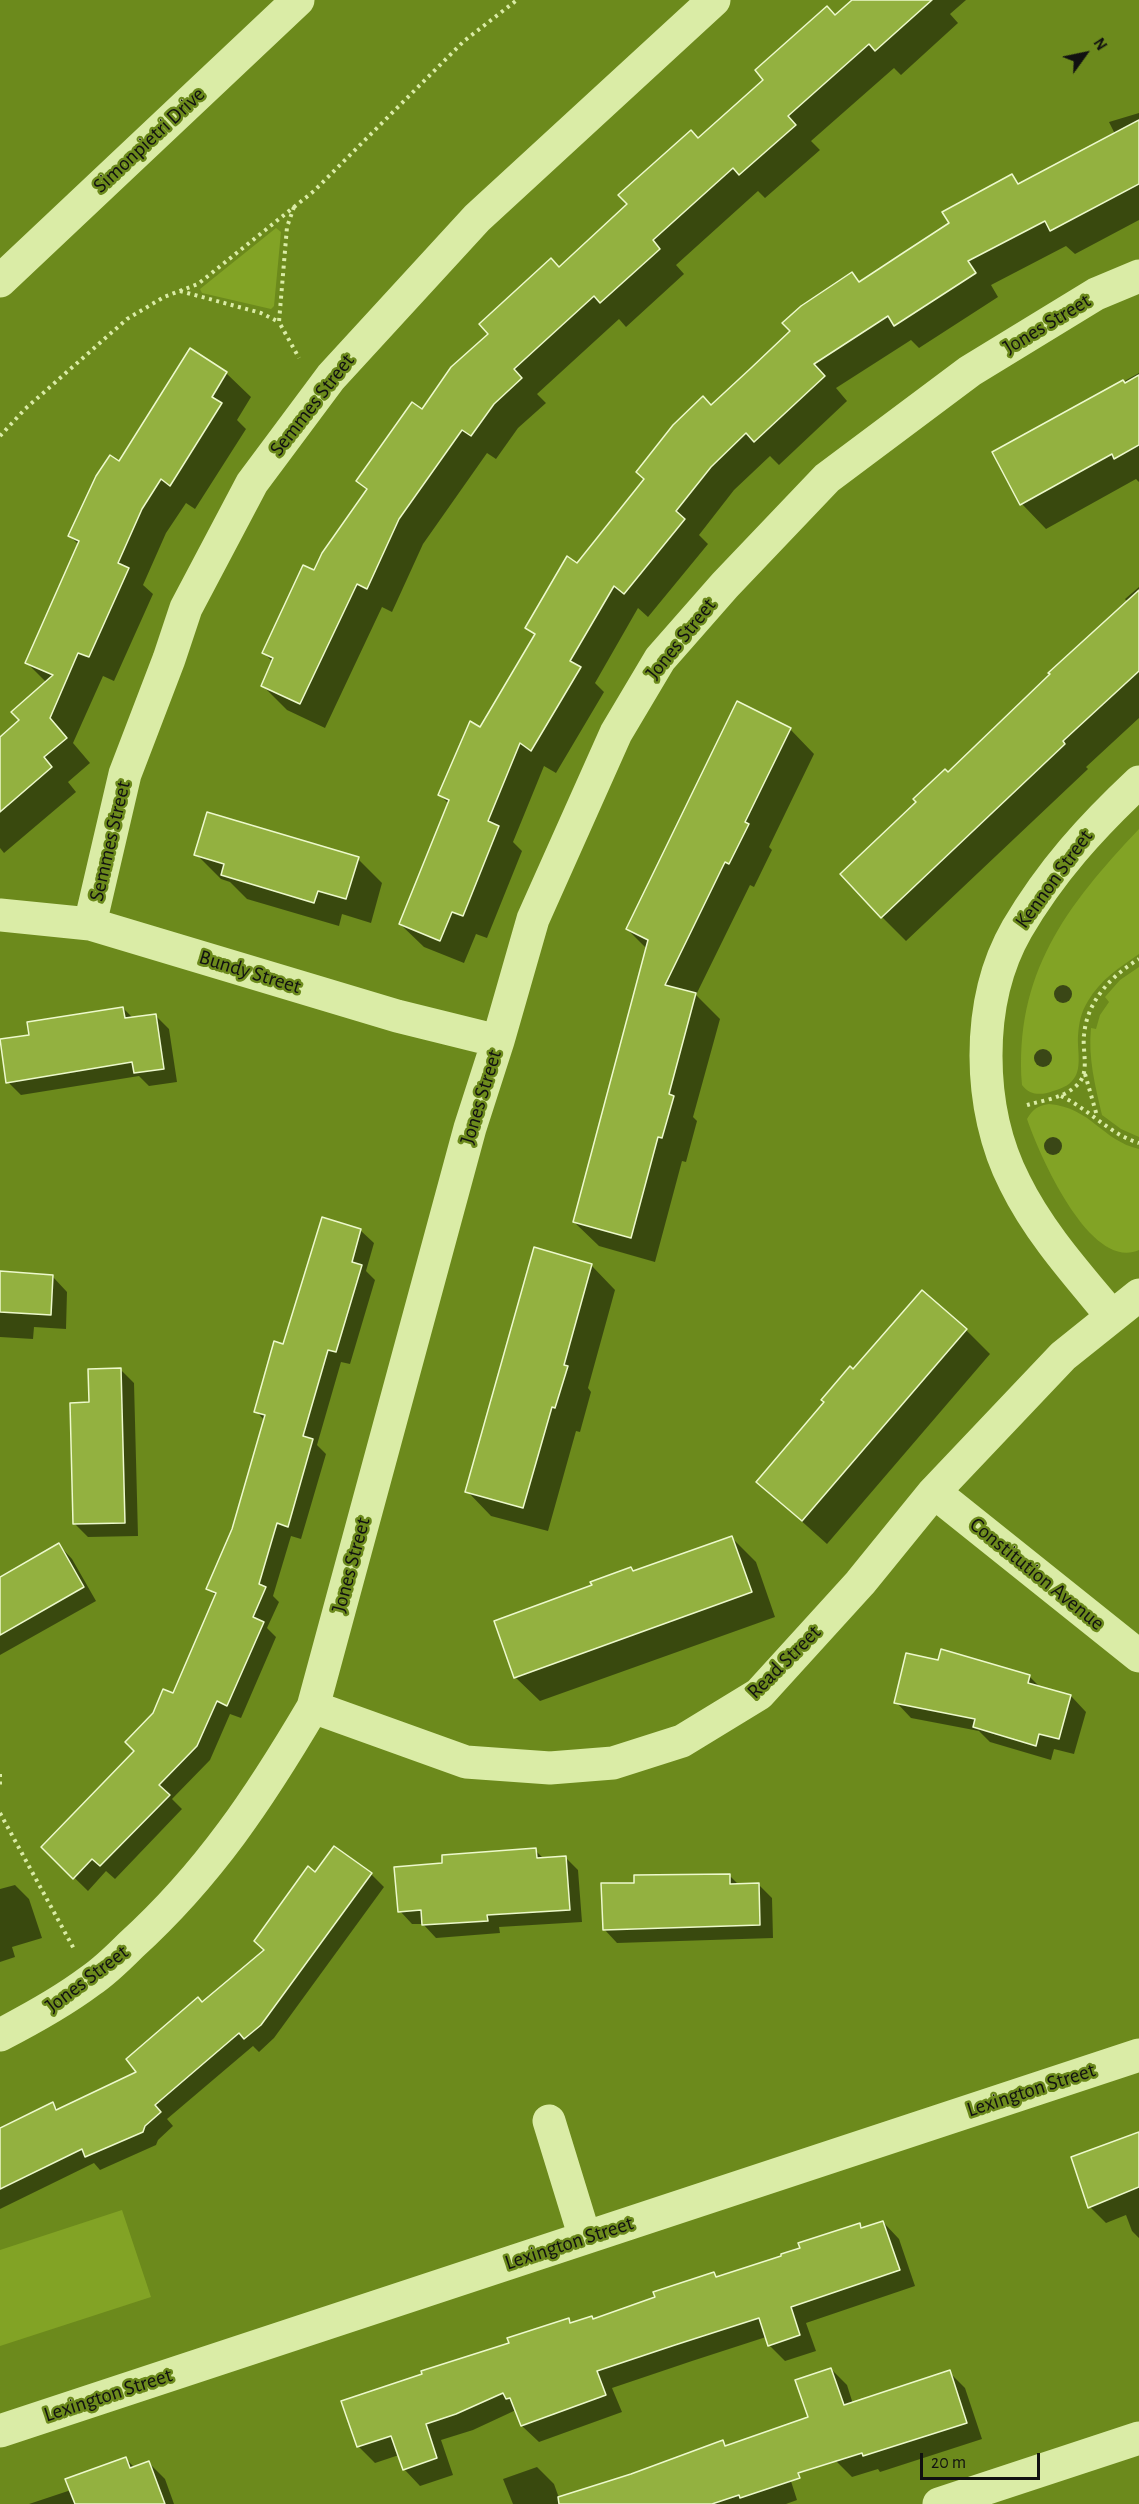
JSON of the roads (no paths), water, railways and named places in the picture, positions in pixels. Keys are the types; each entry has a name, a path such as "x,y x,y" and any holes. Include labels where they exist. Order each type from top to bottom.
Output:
{"street":[{"name":"Simonpietri Drive","path":"0,281 298,0"},
{"name":"Semmes Street","path":"90,924 125,774 170,659 186,608 252,483 331,377 477,218 714,0"},
{"name":"Jones Street","path":"0,2035 39,2014 91,1981 156,1923 216,1856 269,1781 313,1707 470,1128 533,919 616,733 660,658 826,478 970,371 1096,294 1139,276"},
{"name":"Kennon Street","path":"1111,1316 1051,1241 1015,1184 999,1147 991,1115 985,1057 990,1011 1000,968 1016,930 1051,878 1091,827 1139,782"},
{"name":"Bundy Street","path":"0,915 90,924 397,1016 498,1041"},
{"name":"Read Street","path":"313,1707 466,1762 550,1768 613,1763 682,1741 759,1694 860,1583 934,1492 1063,1356 1139,1295"},
{"name":"Constitution Avenue","path":"934,1492 1139,1656"},
{"name":"Lexington Street","path":"0,2431 1139,2055"},
{"path":"549,2121 585,2238"},
{"path":"939,2504 1139,2438"}]}
